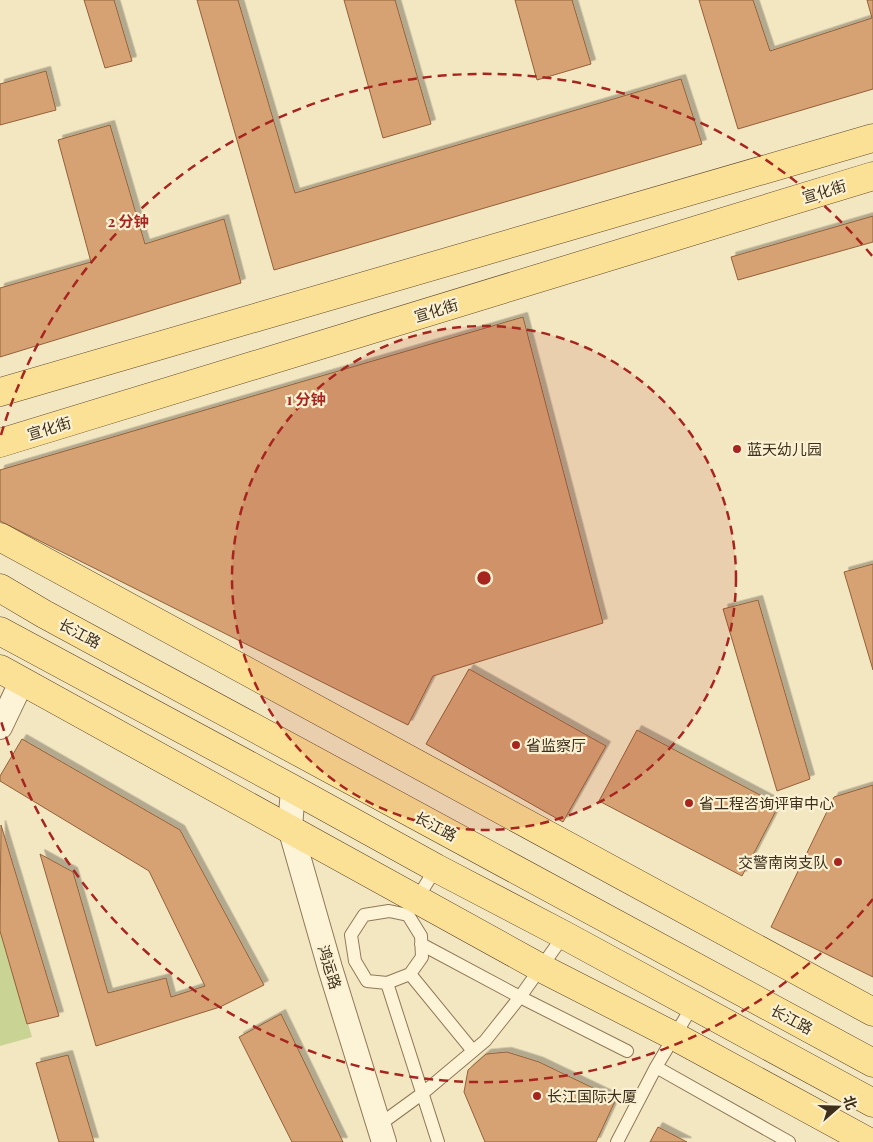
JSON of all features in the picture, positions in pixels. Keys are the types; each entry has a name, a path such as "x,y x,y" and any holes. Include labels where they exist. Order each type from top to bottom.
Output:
{"main road":[{"path":"0,392 873,138"},
{"name":"宣化街","path":"0,443 873,176"},
{"path":"0,537 873,1012"},
{"name":"长江路","path":"0,588 62,624 873,1063"},
{"path":"0,631 873,1103"},
{"path":"11,675 290,828 412,907 541,968 674,1036 869,1142"}],"street":[{"path":"0,727 11,675"},
{"name":"鸿运路","path":"293,789 290,828 342,964 381,1134"}],"lane":[{"path":"412,907 421,936 422,957 410,974 387,984 367,981 342,964 351,934 364,915 412,907 436,868"},
{"path":"381,1134 423,1093 485,1042 564,935"},
{"path":"421,944 627,1051"},
{"path":"410,974 473,1051"},
{"path":"387,984 438,1142"},
{"path":"617,1142 656,1067 693,1005"},
{"path":"656,1067 789,1142"},
{"path":"869,1142 873,1133"}],"green space":[{"path":"0,931 32,1037 0,1046"}],"building":[{"path":"84,0 114,0 132,61 105,68"},
{"path":"197,0 238,0 295,193 681,79 702,144 274,270"},
{"path":"344,0 395,0 431,124 383,138"},
{"path":"515,0 572,0 591,64 537,80"},
{"path":"699,0 753,0 770,51 872,18 867,0 873,0 873,89 738,129"},
{"path":"46,71 56,110 0,125 0,84"},
{"path":"110,125 145,244 224,219 241,283 0,357 0,288 91,262 58,140"},
{"path":"873,216 873,242 738,280 731,257"},
{"path":"523,317 603,623 433,676 408,725 0,521 0,470"},
{"path":"873,564 873,670 844,572"},
{"path":"758,600 810,779 777,791 723,609"},
{"name":"省监察厅","path":"469,669 606,746 563,822 426,744"},
{"name":"省工程咨询评审中心","path":"637,730 779,805 742,876 599,801"},
{"path":"22,739 180,830 264,985 220,1007 96,1046 40,854 73,872 108,993 166,978 171,997 205,986 149,871 0,781 0,776"},
{"name":"交警南岗支队","path":"873,785 873,977 771,927 834,797"},
{"path":"1,825 59,1016 27,1024 0,931"},
{"path":"281,1014 343,1142 292,1142 239,1037"},
{"name":"长江国际大厦","path":"507,1052 539,1062 616,1099 596,1142 485,1142 464,1092 468,1070 486,1054"},
{"path":"68,1055 94,1142 59,1142 36,1063"},
{"path":"658,1127 687,1142 650,1142"}],"place":[{"name":"蓝天幼儿园","path":"737,449"},
{"name":"省监察厅","path":"516,745"},
{"name":"省工程咨询评审中心","path":"689,803"},
{"name":"交警南岗支队","path":"838,862"},
{"name":"长江国际大厦","path":"537,1096"}]}
